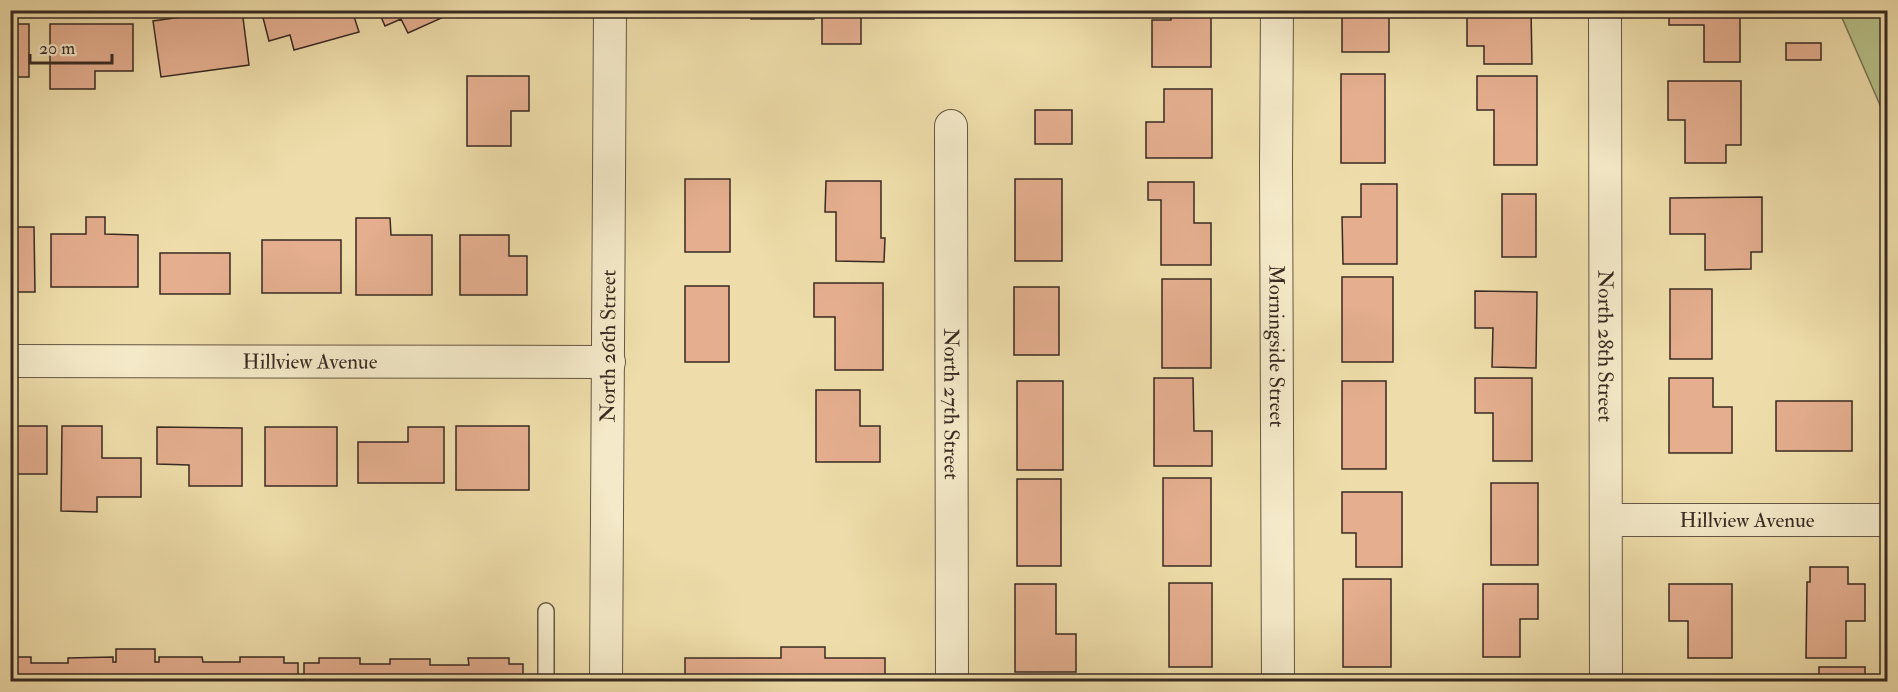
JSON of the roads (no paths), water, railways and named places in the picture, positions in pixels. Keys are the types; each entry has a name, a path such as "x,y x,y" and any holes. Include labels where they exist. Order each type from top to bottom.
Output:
{"street":[{"name":"North 26th Street","path":"606,681 610,10"},
{"name":"Morningside Street","path":"1277,10 1278,681"},
{"name":"North 28th Street","path":"1605,10 1606,681"},
{"name":"North 27th Street","path":"951,126 952,681"},
{"name":"Hillview Avenue","path":"10,361 609,362"},
{"name":"Hillview Avenue","path":"1606,520 1887,520"}],"lane":[{"path":"546,611 546,681"}]}
